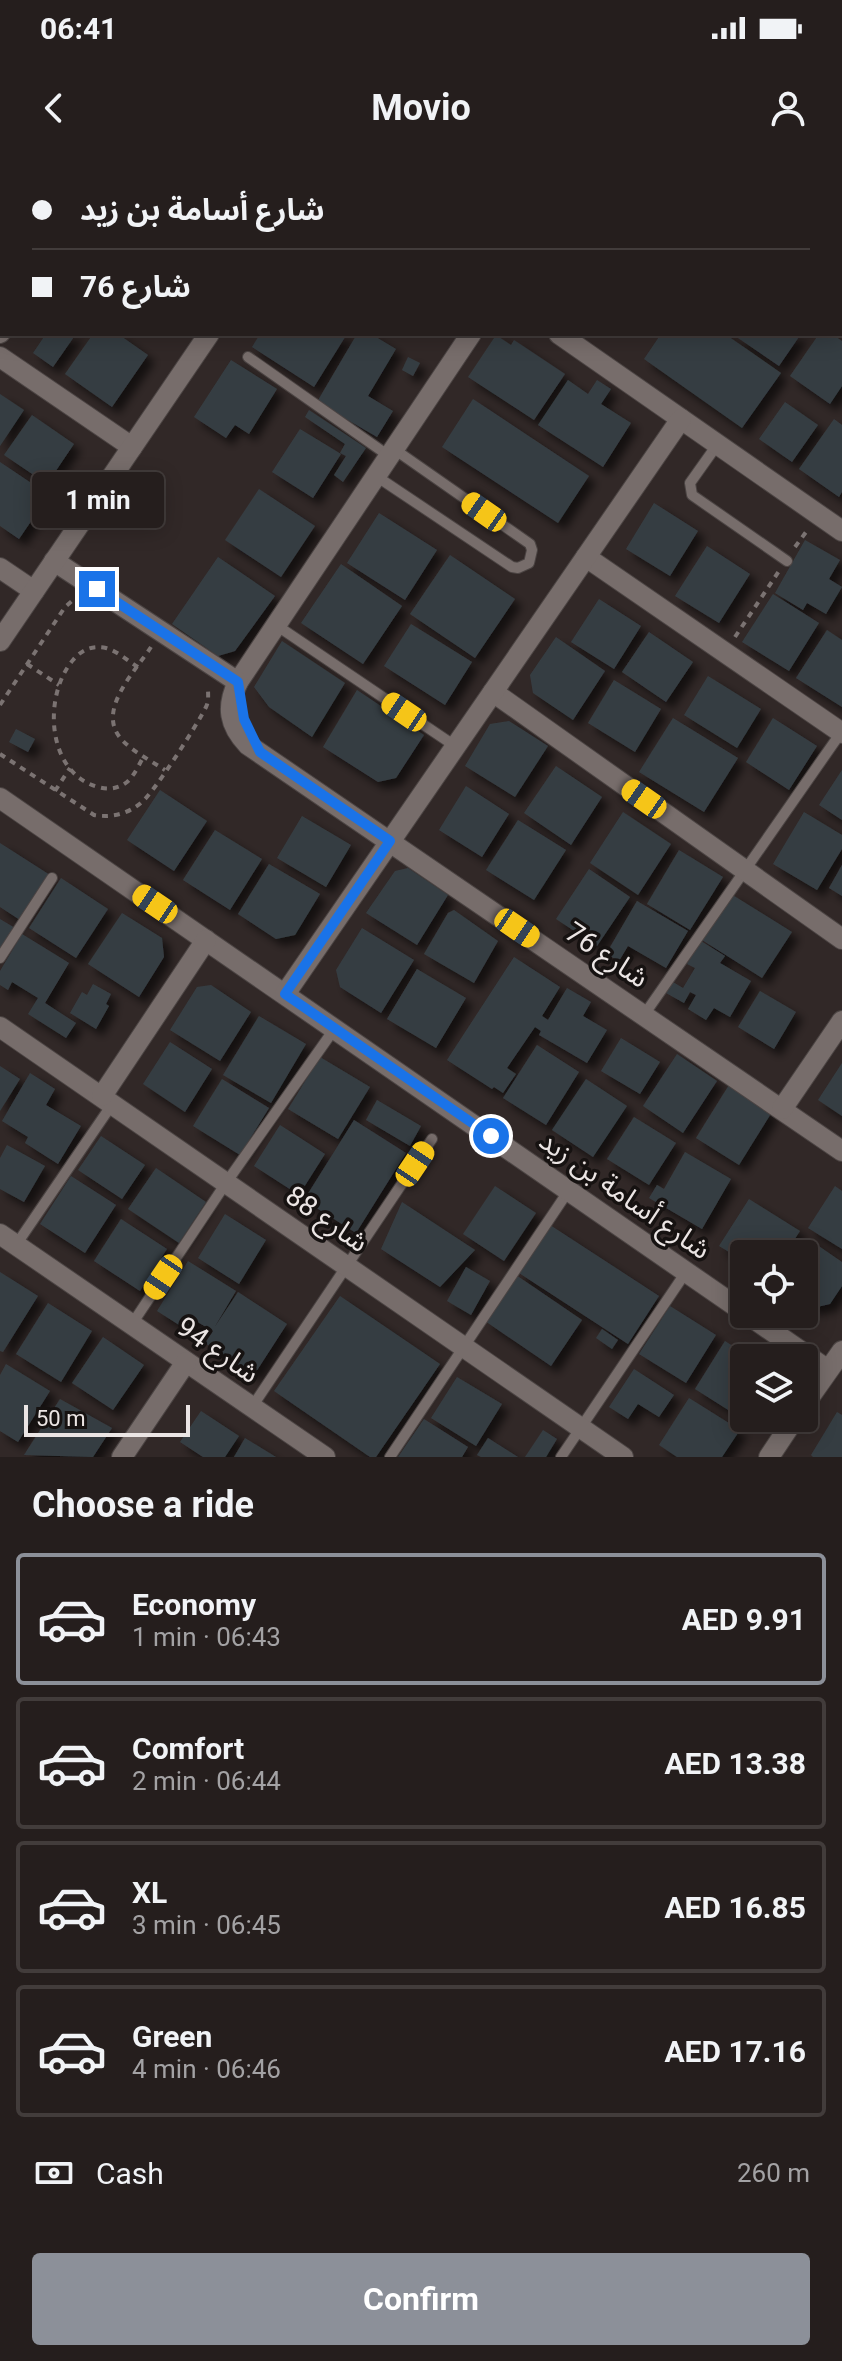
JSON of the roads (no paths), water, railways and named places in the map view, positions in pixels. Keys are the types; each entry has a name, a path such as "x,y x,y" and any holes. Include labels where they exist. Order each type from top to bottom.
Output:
{"street":[{"path":"0,641 208,336"},
{"path":"54,561 238,682 470,336"},
{"path":"562,336 842,531"},
{"path":"0,357 132,447"},
{"path":"285,994 681,419"},
{"path":"586,557 842,732"},
{"path":"0,568 34,591"},
{"name":"شارع 76","path":"238,682 244,719 260,752 842,1151"},
{"path":"493,692 842,939"},
{"name":"شارع أسامة بن زيد","path":"0,798 730,1302"},
{"path":"108,1099 206,940"},
{"path":"782,1109 842,1021"},
{"name":"شارع 88","path":"0,1027 623,1457"},
{"name":"شارع 94","path":"8,1240 325,1457"},
{"name":"شارع أسامة بن زيد","path":"768,1328 828,1370"},
{"path":"818,1385 842,1351"},
{"path":"122,1457 186,1362"},
{"path":"769,1457 786,1432"}],"lane":[{"path":"248,357 530,544 529,563 512,567 376,476"},
{"path":"717,445 690,483 692,495 787,561"},
{"path":"276,625 455,746"},
{"path":"644,1015 842,732"},
{"path":"0,958 52,878"},
{"path":"132,1324 335,1028"},
{"path":"8,1240 108,1099"},
{"path":"252,1407 432,1139"},
{"path":"390,1457 569,1190"},
{"path":"561,1457 686,1272"}]}
